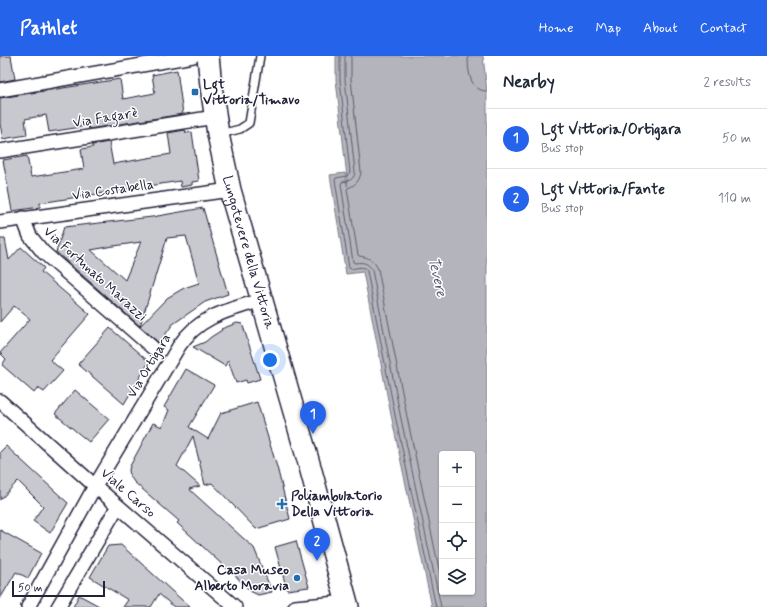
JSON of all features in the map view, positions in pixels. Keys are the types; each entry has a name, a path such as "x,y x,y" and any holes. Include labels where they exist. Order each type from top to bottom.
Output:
{"main road":[{"name":"Lungotevere della Vittoria","path":"208,56 217,126 230,190 348,604"}],"street":[{"path":"0,90 193,56"},
{"name":"Via Fagarè","path":"0,151 217,126"},
{"name":"Via Costabella","path":"0,222 230,190"},
{"name":"Via Fortunato Marazzi","path":"23,218 30,236 43,252 153,348"},
{"name":"Via Ortigara","path":"28,607 95,486 186,336 199,325 214,316 262,300"},
{"name":"Viale Carso","path":"0,401 95,486 235,607"},
{"path":"58,607 118,506"},
{"path":"295,607 348,604"}],"lane":[{"path":"217,126 240,129 249,123 260,56"}],"water":[{"name":"Tevere","path":"336,56 483,56 487,91 487,607 432,607 391,415 363,272 346,274 330,175 345,173 348,186 336,80"}],"building":[{"path":"0,56 11,56 15,79 0,82"},
{"path":"177,70 183,114 89,129 88,126 49,132 46,115 25,119 27,135 3,139 0,124 0,98 120,79 123,99 155,93 152,75"},
{"path":"185,130 186,133 192,132 199,181 192,182 192,185 181,187 180,181 40,203 40,207 12,211 3,160 27,156 31,177 84,169 81,149 93,147 92,145 109,142 113,164 171,154 168,133"},
{"path":"203,208 228,294 205,302 173,324 159,343 56,252 64,227 152,217","holes":["186,236 199,283 184,288 167,298 140,326 167,238","141,242 125,280 91,250 114,246"]},
{"path":"0,239 5,239 9,260 21,247 44,268 41,272 90,314 50,360 63,371 44,392 38,388 34,393 2,365 6,359 0,353 30,319 14,306 0,322"},
{"path":"237,323 242,324 260,379 247,383 246,380 236,383 228,360 225,366 193,347 205,342 222,330 221,329"},
{"path":"110,328 149,362 124,404 78,364"},
{"path":"186,369 214,385 189,427 208,439 221,413 257,402 277,467 290,519 256,529 212,483 205,485 193,436 177,466 200,486 189,489 254,548 272,592 258,595 250,591 228,568 227,569 177,523 179,521 134,482 130,476 130,466 153,423 162,427 169,410 164,407"},
{"path":"75,390 109,419 89,442 55,414"},
{"path":"6,446 68,503 50,533 33,521 43,506 18,481 0,500 0,452"},
{"path":"0,530 41,553 28,578 16,572 0,599"},
{"path":"296,541 309,587 287,590 275,547"},
{"path":"121,545 190,607 174,607 159,594 151,607 123,607 128,600 90,577 108,546"},
{"path":"79,595 101,607 73,607"}],"place":[{"name":"Lgt Vittoria/Timavo","path":"195,92"},
{"name":"Lgt Vittoria/Ortigara","path":"313,434"},
{"name":"Poliambulatorio Della Vittoria","path":"282,504"},
{"name":"Lgt Vittoria/Fante","path":"317,561"},
{"name":"Casa Museo Alberto Moravia","path":"297,578"}]}
